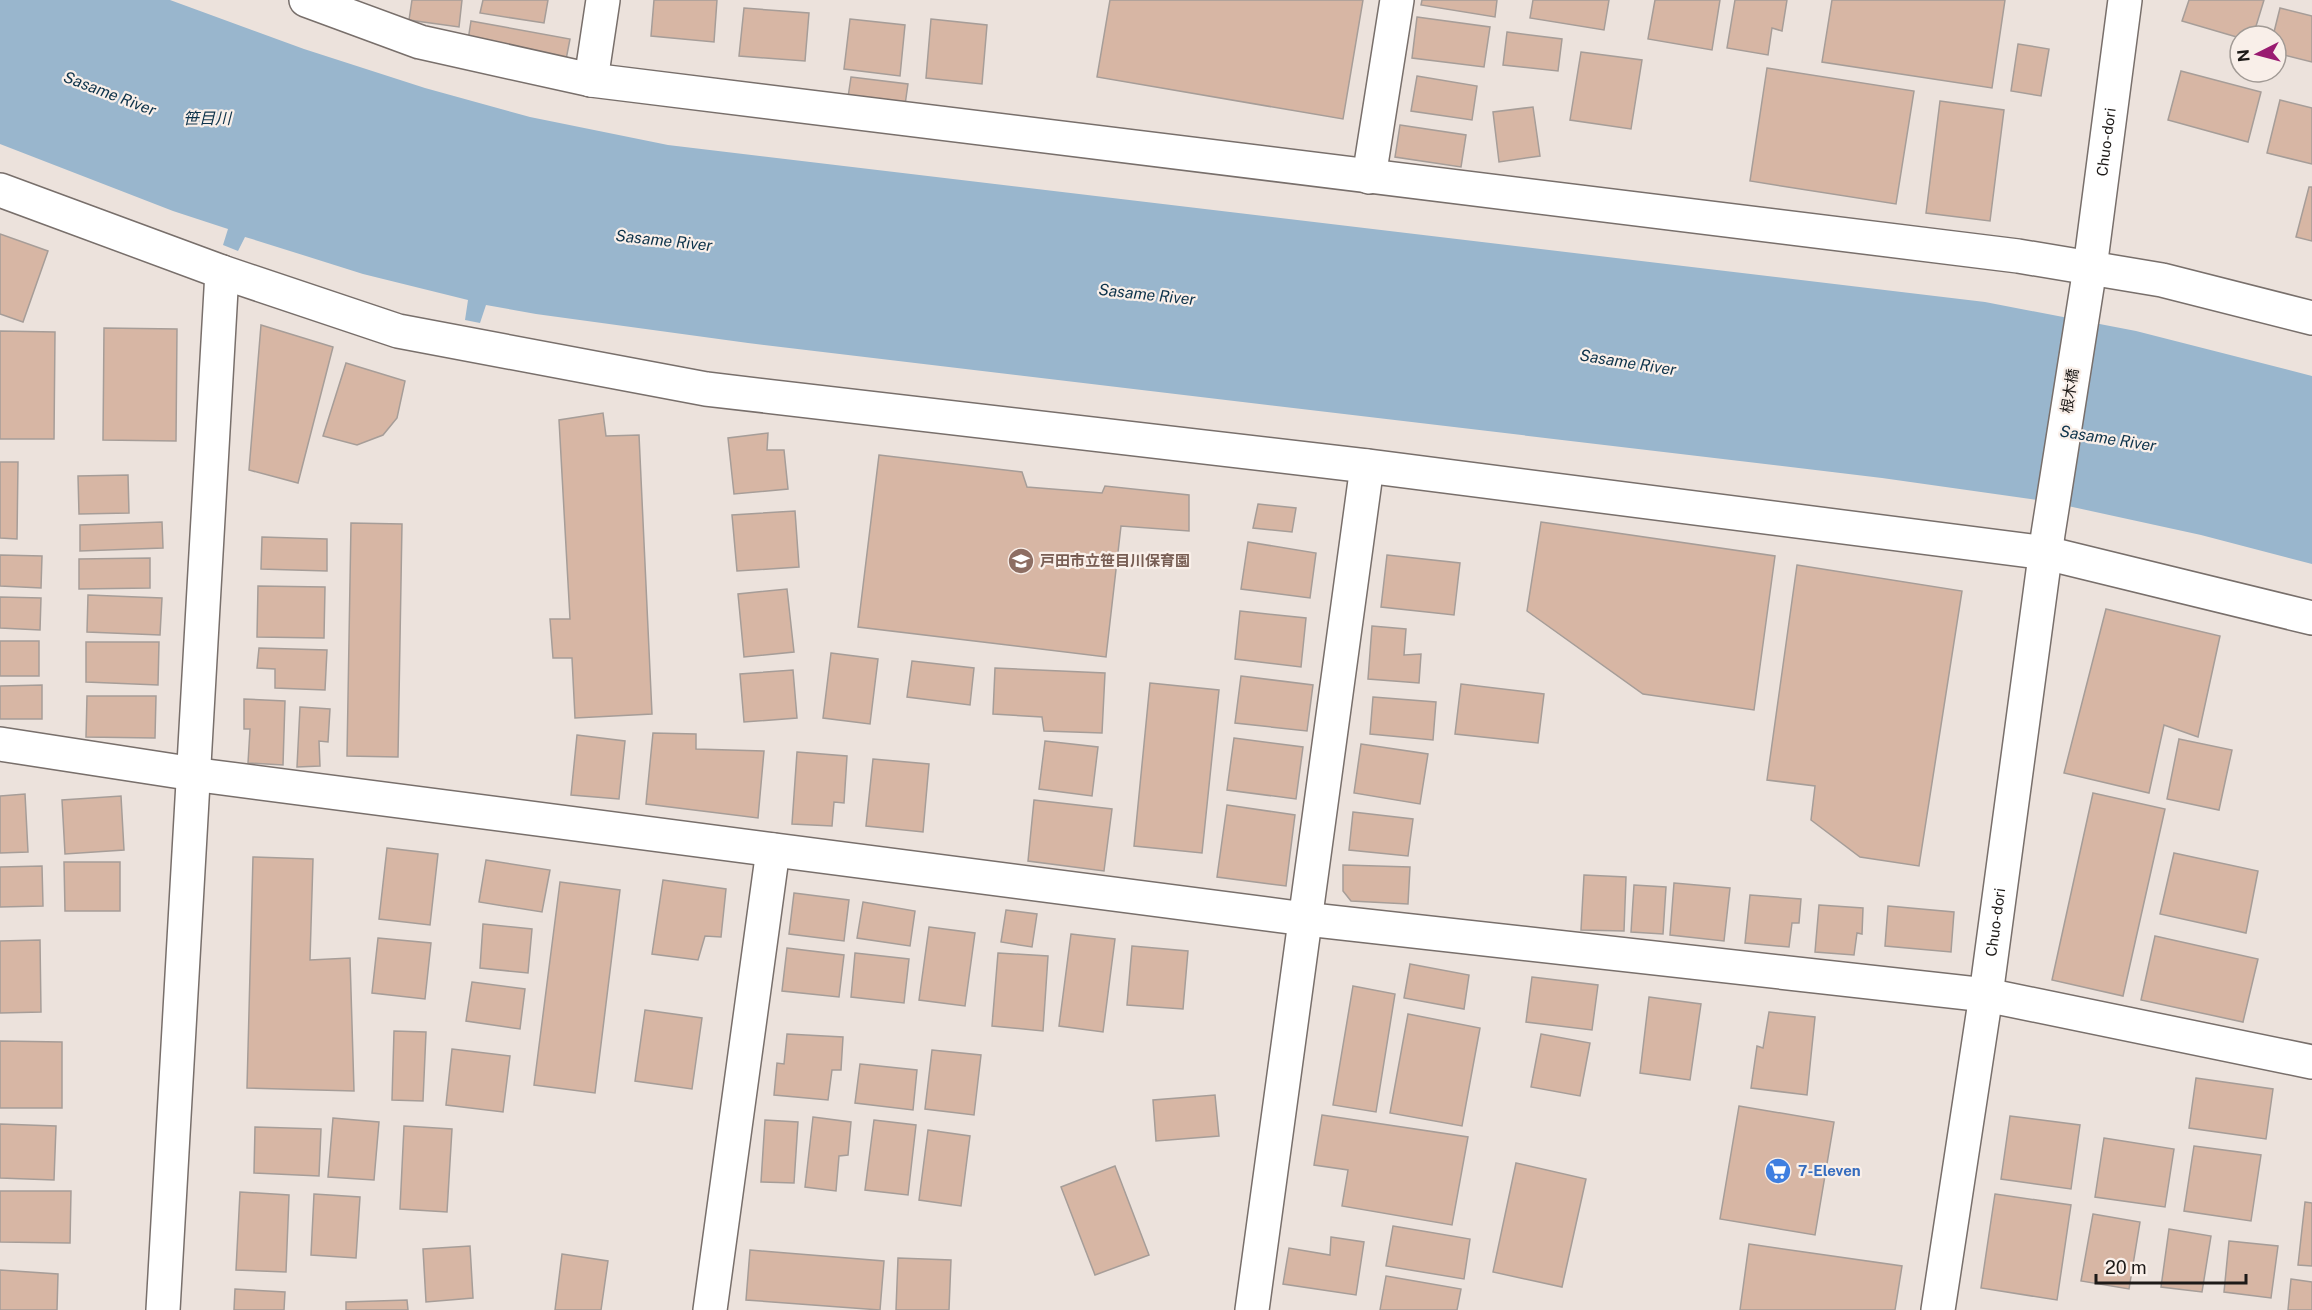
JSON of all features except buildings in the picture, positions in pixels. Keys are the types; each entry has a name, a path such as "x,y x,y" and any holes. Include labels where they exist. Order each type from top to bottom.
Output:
{"street":[{"path":"306,0 420,42 591,80 2018,256 2088,275 2162,280 2312,318"},
{"path":"591,80 603,0"},
{"path":"1369,177 1397,0"},
{"name":"Chuo-dori","path":"2088,275 2125,0"},
{"path":"0,190 222,272 398,331 706,389 2047,543 2312,618"},
{"path":"163,1310 222,272"},
{"name":"根木橋","path":"2047,543 2088,275"},
{"path":"1252,1310 1366,466"},
{"name":"Chuo-dori","path":"1938,1310 1986,995 2047,543"},
{"path":"0,744 193,774 1305,919 1986,995 2312,1062"},
{"path":"710,1310 773,850"}],"water":[{"name":"笹目川","path":"0,0 170,0 304,49 425,88 530,117 668,145 1985,302 2136,331 2312,376 2312,564 2201,535 2045,501 1882,478 748,343 486,305 480,323 465,320 468,300 363,274 245,237 238,251 223,245 228,229 173,211 0,144"}],"place":[{"name":"戸田市立笹目川保育園","path":"1021,561"},
{"name":"7-Eleven","path":"1778,1171"}],"water label":[{"name":"Sasame River","path":"110,93"},
{"name":"Sasame River","path":"664,240"},
{"name":"Sasame River","path":"1147,294"},
{"name":"Sasame River","path":"1628,362"},
{"name":"Sasame River","path":"2108,438"}]}
